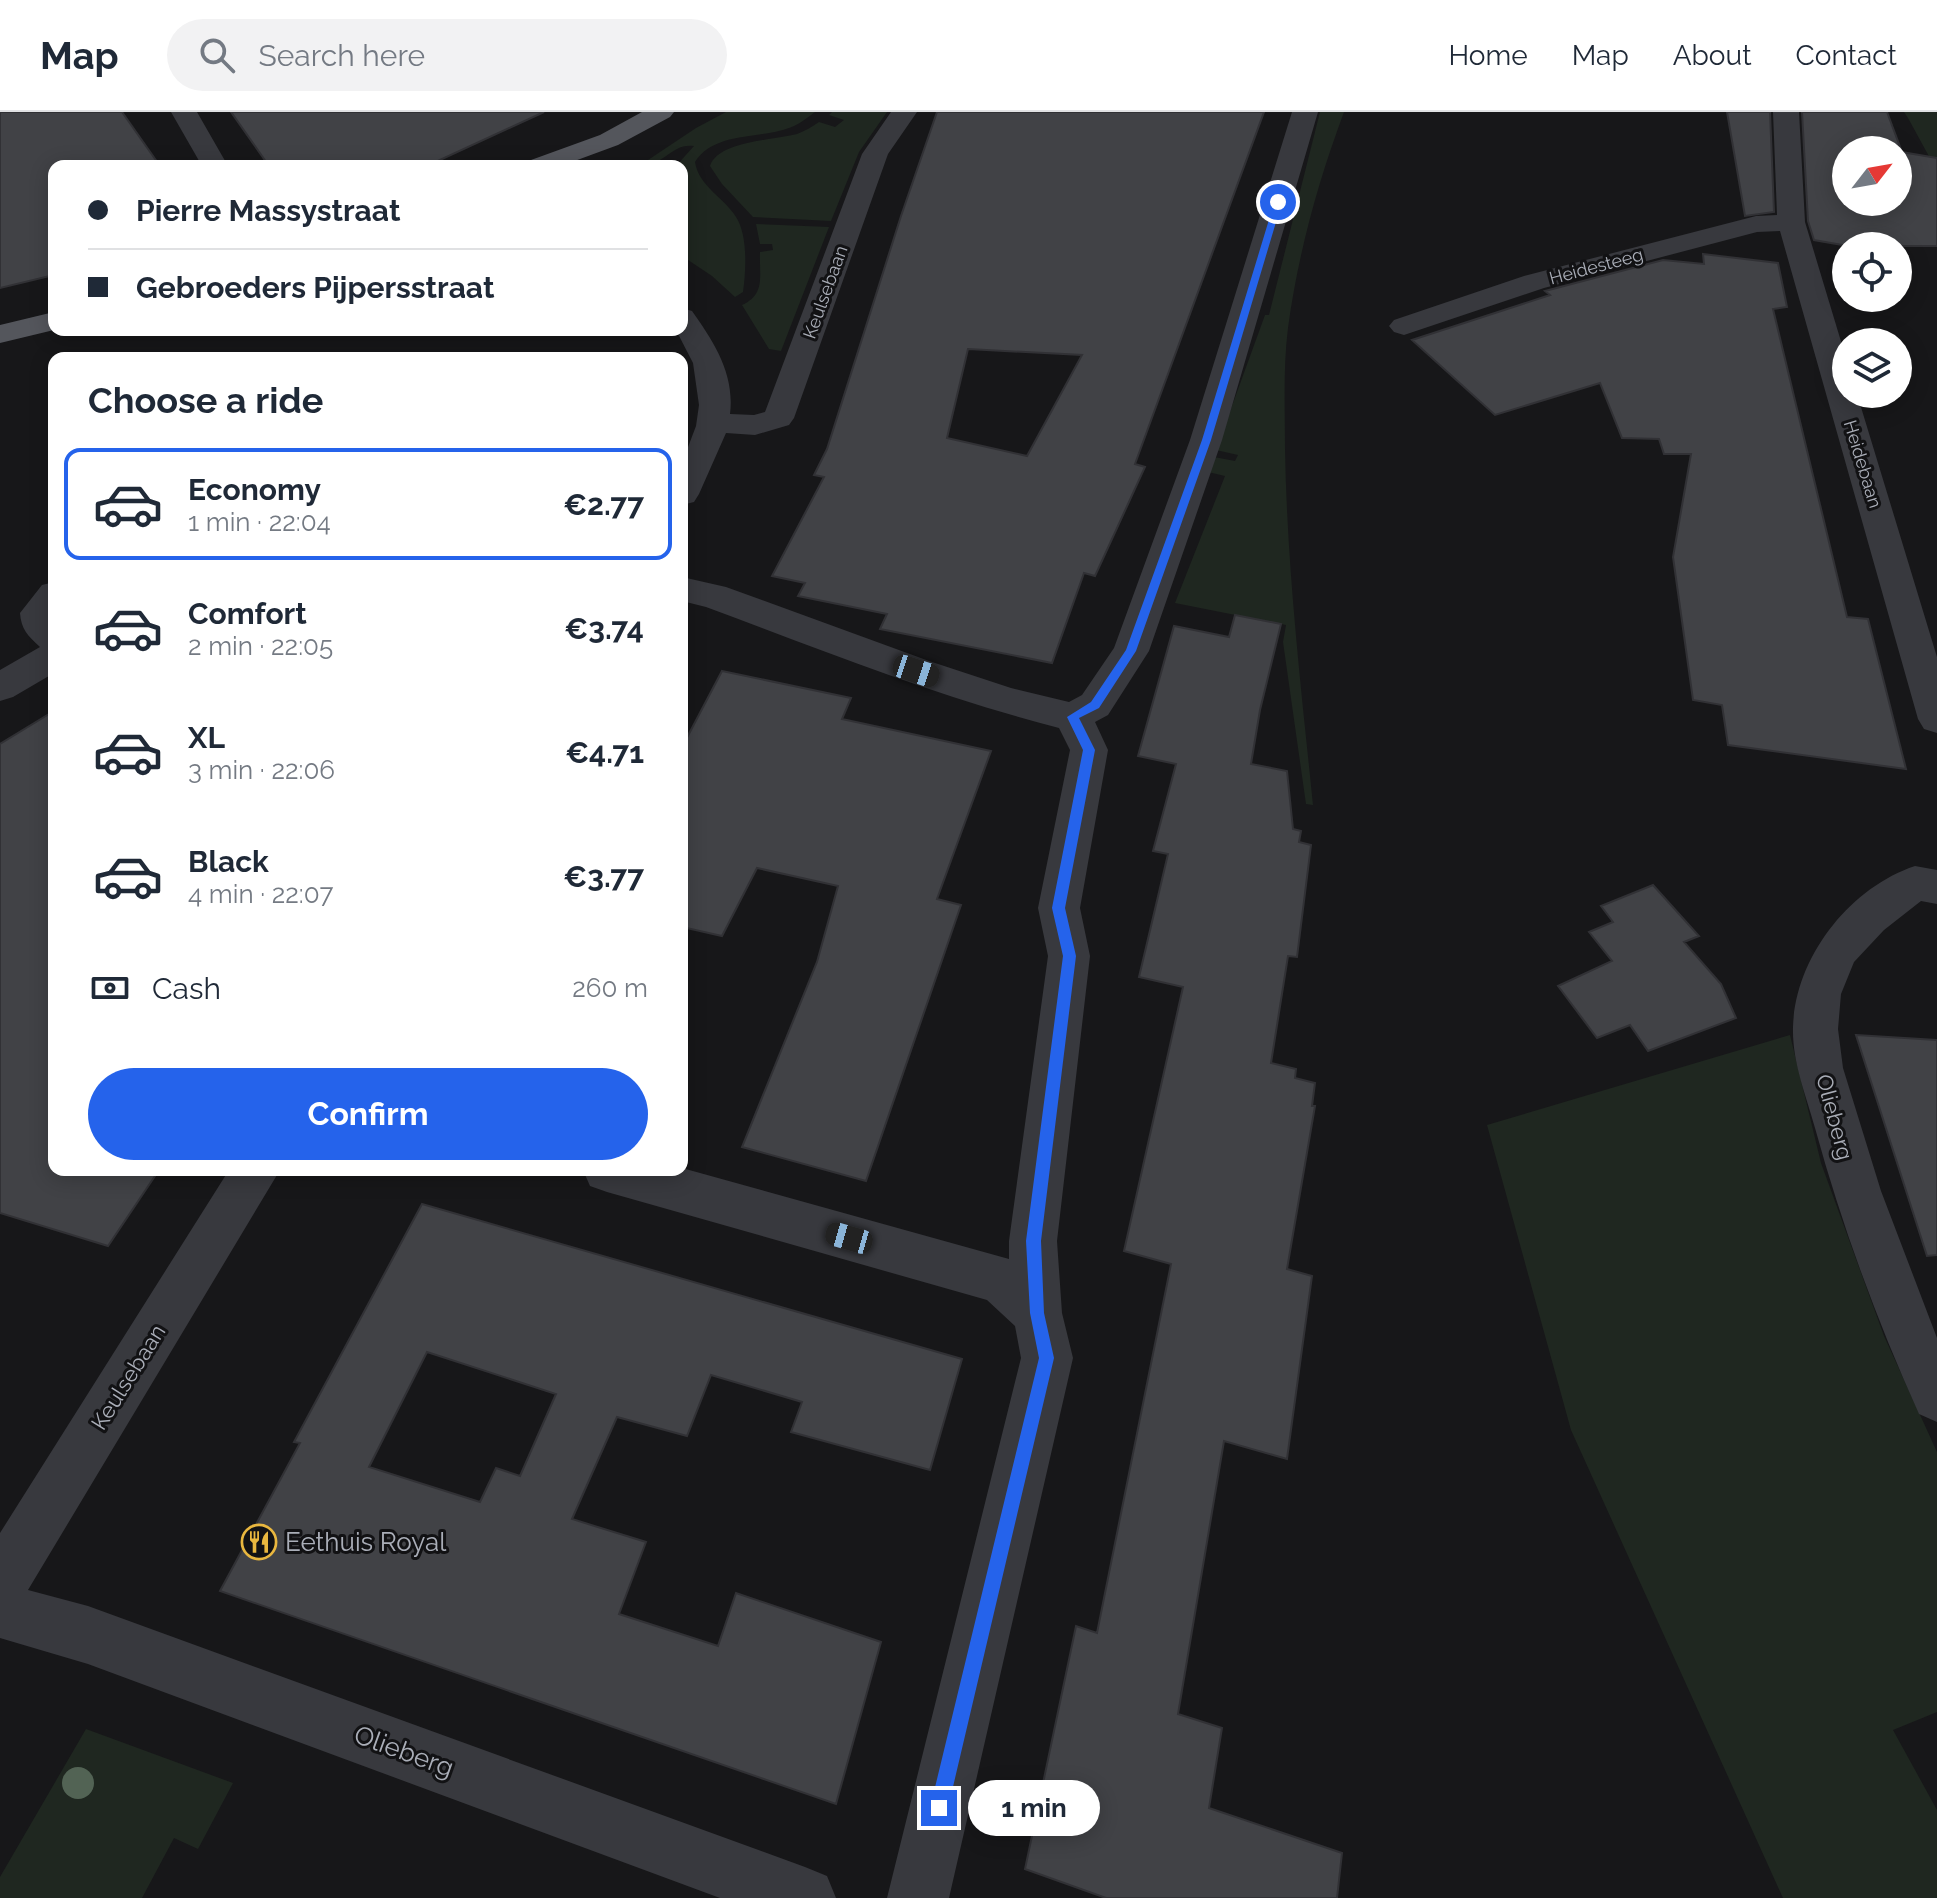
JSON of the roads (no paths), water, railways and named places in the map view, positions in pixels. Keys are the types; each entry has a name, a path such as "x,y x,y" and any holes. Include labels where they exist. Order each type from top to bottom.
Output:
{"main road":[{"path":"553,160 609,140 661,112"},
{"path":"587,160 609,140"},
{"path":"0,334 48,322"}],"street":[{"path":"184,112 212,160"},
{"name":"Keulsebaan","path":"716,423 755,425 778,418 875,154 904,112"},
{"path":"688,590 713,596 1008,701 1073,717 1095,705 1131,651 1206,440 1305,112"},
{"name":"Heidebaan","path":"1786,112 1791,222 1937,719"},
{"name":"Heidesteeg","path":"1404,326 1534,282 1756,224 1791,222"},
{"path":"688,325 698,339 713,379 716,423 704,456 688,484"},
{"path":"48,601 38,613 39,625 48,633"},
{"path":"0,687 48,659"},
{"path":"918,1898 1047,1358 1037,1313 1033,1241 1069,956 1059,908 1089,750 1073,717"},
{"name":"Olieberg","path":"1937,887 1915,883 1867,917 1831,962 1818,1000 1817,1049 1849,1167 1881,1262 1913,1345 1937,1396"},
{"name":"Keulsebaan","path":"0,1584 252,1176"},
{"path":"628,1176 1001,1280 1037,1313"},
{"name":"Olieberg","path":"0,1610 88,1635 805,1898"}],"place":[{"name":"Eethuis Royal","path":"259,1542"}]}
